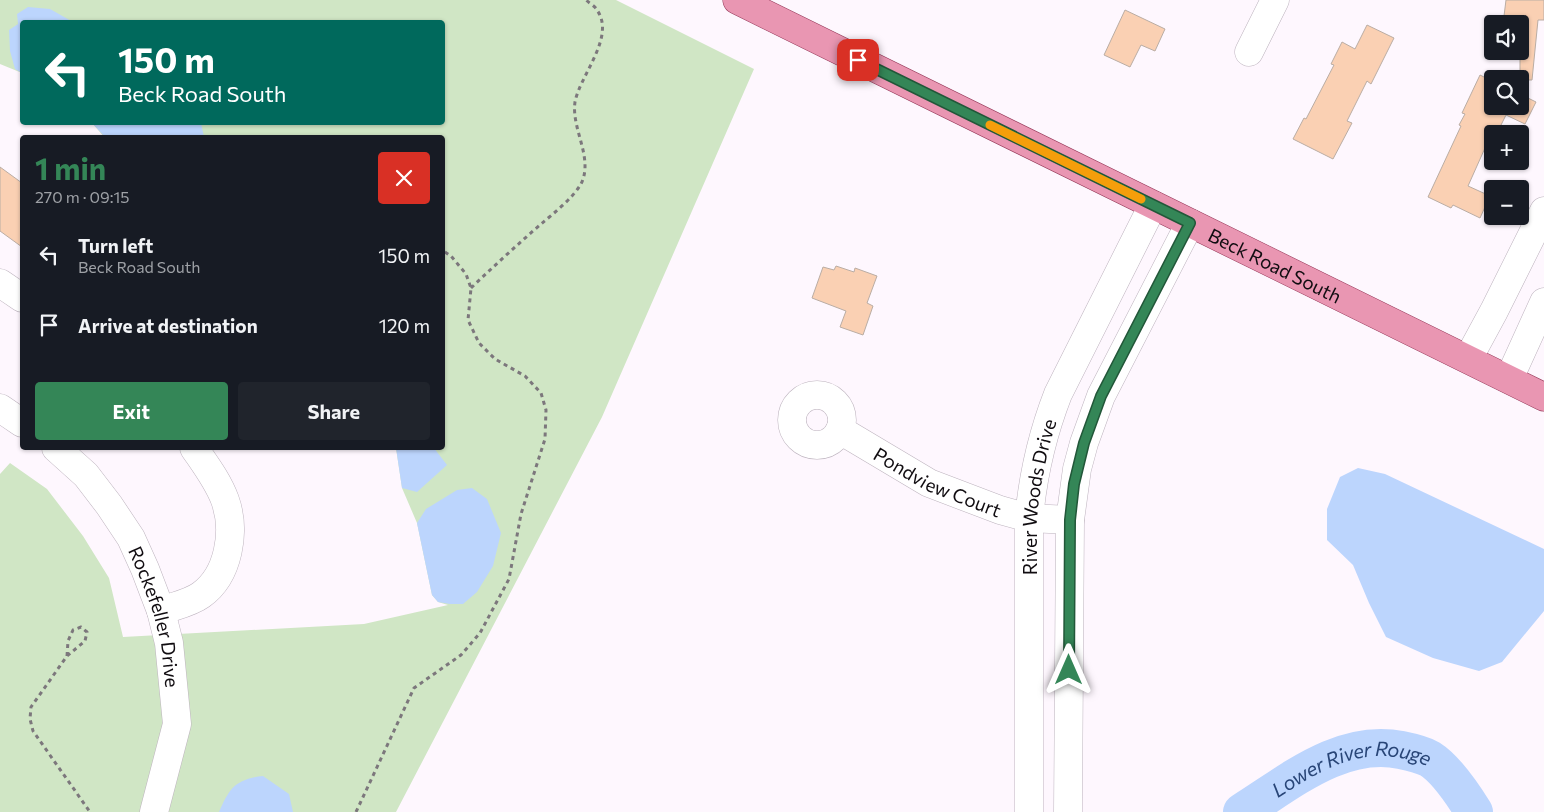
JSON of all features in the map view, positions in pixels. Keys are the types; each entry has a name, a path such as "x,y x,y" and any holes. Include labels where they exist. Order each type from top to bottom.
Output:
{"main road":[{"name":"Beck Road South","path":"737,0 1544,397"}],"street":[{"path":"1249,52 1275,0"},
{"name":"River Woods Drive","path":"1029,812 1029,518 1039,450 1058,394 1153,206"},
{"path":"1468,359 1494,312 1544,211"},
{"name":"River Woods Drive","path":"1068,812 1070,520 1077,469 1092,417 1101,396 1190,223"},
{"path":"0,283 20,297"},
{"path":"1509,379 1544,302"},
{"path":"0,408 20,422"},
{"name":"Pondview Court","path":"840,430 929,482 1000,510 1029,518 1070,520"},
{"name":"Rockefeller Drive","path":"58,450 86,475 131,538 162,611 169,643 177,724 154,812"},
{"path":"162,611 194,599 209,588 224,565 230,542 226,502 209,470 195,450"}],"path":[{"path":"471,288 561,206 580,185 585,174 585,160 577,127 575,103 582,82 600,44 603,27 598,10 586,0"},
{"path":"356,812 414,688 461,655 480,633 509,579 521,514 545,439 546,410 541,393 525,376 496,359 479,343 468,320 471,288 466,274 451,256 445,252"},
{"path":"67,656 68,641 73,630 81,627 87,632 85,641 67,656 31,707 30,719 34,731 90,812"}],"green space":[{"path":"0,0 616,0 754,69 602,417 396,812 0,812 0,474 10,463 47,489 83,536 109,578 123,637 364,624 448,605 438,602 432,595 417,523 402,488 396,450 445,450 445,135 102,135 94,125 445,125 445,20 20,20 20,72 0,64"}],"water":[{"path":"28,7 50,9 69,20 20,20 20,72 15,69 10,51 9,30 18,24 17,14"},
{"path":"94,125 201,125 204,135 103,135"},
{"path":"396,450 436,450 447,465 417,492 402,488"},
{"path":"1358,468 1385,474 1544,549 1544,611 1502,662 1479,671 1433,658 1386,637 1353,565 1327,540 1327,509 1340,477"},
{"path":"472,488 487,499 501,533 493,566 477,592 463,604 438,602 432,595 417,523 426,509 457,490"},
{"path":"263,776 289,794 293,812 219,812 234,786 253,777"}],"building":[{"path":"1506,0 1544,0 1544,20 1538,20 1532,80 1529,80 1529,70 1520,70 1520,60 1529,60 1529,15 1504,15"},
{"path":"1125,10 1165,29 1155,51 1141,45 1130,67 1104,55"},
{"path":"1367,25 1394,38 1371,84 1367,81 1347,121 1352,123 1333,159 1293,139 1304,118 1306,119 1334,65 1331,64 1342,42 1355,49"},
{"path":"1480,75 1484,77 1484,115 1506,115 1501,125 1484,125 1484,150 1468,186 1484,193 1484,209 1480,218 1453,205 1451,208 1428,197 1461,126 1459,125 1465,114 1462,113"},
{"path":"1529,98 1536,102 1525,124 1506,115 1529,115"},
{"path":"0,167 20,182 20,246 0,231"},
{"path":"836,266 854,272 855,268 877,276 867,303 873,306 863,335 840,327 846,311 812,298 823,267 834,270"}],"waterway":[{"name":"Lower River Rouge","path":"1242,812 1317,765 1337,756 1358,750 1379,748 1420,754 1436,763 1460,791 1474,812"}],"slow traffic":[{"path":"990,125 1141,199"}],"route":[{"path":"858,60 1190,223 1101,396 1084,443 1074,484 1070,520 1069,670"}]}
